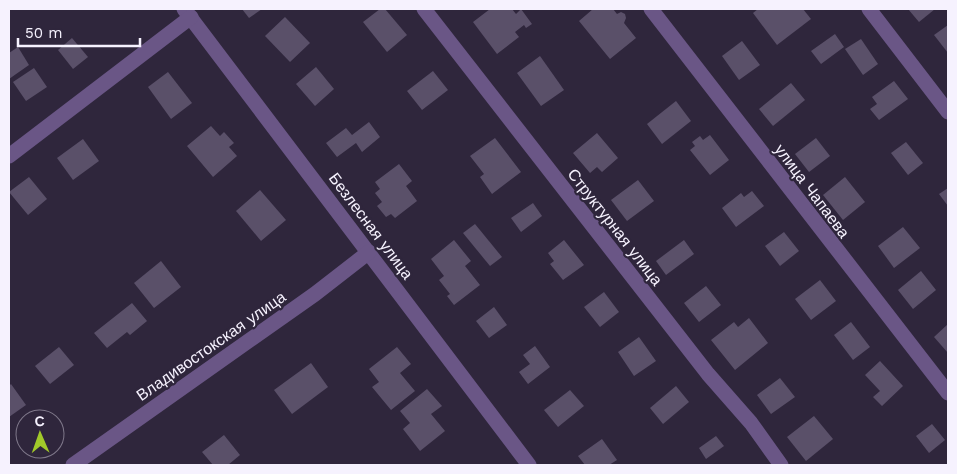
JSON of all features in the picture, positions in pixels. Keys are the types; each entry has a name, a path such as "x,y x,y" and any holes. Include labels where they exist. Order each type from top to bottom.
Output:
{"street":[{"name":"Структурная улица","path":"424,9 708,374 751,422 781,465"},
{"name":"улица Чапаева","path":"651,9 948,393"},
{"path":"869,9 948,112"},
{"path":"9,156 188,13"},
{"name":"Безлесная улица","path":"188,13 528,465"},
{"name":"Владивостокская улица","path":"73,465 314,294 369,252"}],"building":[{"path":"242,9 262,9 249,18"},
{"path":"380,9 385,9 407,35 387,52 363,22"},
{"path":"490,9 512,9 516,14 521,9 532,24 526,28 524,25 515,32 519,37 497,54 473,22"},
{"path":"593,9 613,9 617,14 621,12 625,14 624,23 636,38 610,59 579,21"},
{"path":"758,9 803,9 811,19 777,45 753,13"},
{"path":"908,9 935,9 919,22"},
{"path":"285,17 310,43 290,62 265,36"},
{"path":"948,25 948,53 934,35"},
{"path":"835,34 844,47 821,64 811,51"},
{"path":"72,38 88,57 73,69 58,50"},
{"path":"861,39 878,64 863,75 845,49"},
{"path":"742,41 760,65 739,80 722,56"},
{"path":"18,47 29,65 9,79 9,53"},
{"path":"540,56 564,90 541,106 517,73"},
{"path":"316,67 334,89 315,106 296,84"},
{"path":"34,68 47,87 26,101 13,82"},
{"path":"433,71 448,90 422,110 407,91"},
{"path":"168,72 192,103 171,119 148,87"},
{"path":"894,81 908,99 879,120 870,109 877,104 872,97"},
{"path":"791,83 805,100 773,126 759,109"},
{"path":"676,101 691,121 662,144 647,124"},
{"path":"369,122 380,137 362,152 356,143 337,157 326,143 346,128 352,135"},
{"path":"211,126 220,136 224,132 234,143 229,147 237,156 213,177 187,146"},
{"path":"597,133 618,158 602,172 597,167 590,173 573,153"},
{"path":"710,135 729,160 710,175 690,150 695,146 692,142 700,136 703,140"},
{"path":"495,138 521,172 492,194 480,177 484,174 470,156"},
{"path":"816,138 830,156 809,172 795,154"},
{"path":"83,139 99,161 73,180 57,158"},
{"path":"906,142 923,163 908,175 891,153"},
{"path":"399,164 412,181 406,186 417,201 395,218 391,214 386,217 377,206 382,202 375,193 380,189 375,182"},
{"path":"29,177 47,199 28,215 9,192"},
{"path":"845,177 865,202 843,220 823,195"},
{"path":"638,180 654,201 627,221 611,200"},
{"path":"948,188 948,206 939,194"},
{"path":"260,190 286,220 261,241 236,211"},
{"path":"752,191 764,206 736,227 722,208 741,193 744,197"},
{"path":"533,203 542,216 521,232 511,218"},
{"path":"475,224 502,257 490,266 463,233"},
{"path":"903,227 920,248 894,268 878,246"},
{"path":"784,232 799,251 780,266 765,246"},
{"path":"454,240 471,261 465,266 480,285 454,305 447,296 450,294 439,280 444,276 431,259"},
{"path":"564,240 584,265 563,280 550,264 554,261 548,253"},
{"path":"684,240 694,254 666,275 656,261"},
{"path":"161,261 181,287 154,308 134,283"},
{"path":"921,271 936,290 913,309 898,290"},
{"path":"820,280 836,301 811,320 795,299"},
{"path":"706,286 721,305 699,322 684,303"},
{"path":"604,292 619,312 600,327 584,307"},
{"path":"132,303 147,321 130,335 127,332 107,348 94,333"},
{"path":"494,307 507,325 489,338 476,321"},
{"path":"749,318 768,343 735,370 711,340 734,322 738,327"},
{"path":"851,322 870,347 853,360 834,335"},
{"path":"948,324 948,353 934,337"},
{"path":"639,337 656,361 634,376 618,352"},
{"path":"535,346 550,367 528,384 519,372 530,364 523,355"},
{"path":"59,347 74,365 50,384 35,366"},
{"path":"397,347 411,364 400,373 415,391 391,410 372,387 379,382 369,369"},
{"path":"880,361 903,386 882,406 873,397 880,391 865,375"},
{"path":"311,363 328,387 292,414 274,390"},
{"path":"780,378 795,397 771,414 757,395"},
{"path":"11,384 26,405 20,409 15,409 15,413 9,417 9,386"},
{"path":"676,386 689,402 663,424 650,408"},
{"path":"427,389 442,406 431,414 445,431 420,451 403,429 410,423 400,411"},
{"path":"570,390 584,406 558,427 544,410"},
{"path":"814,416 833,439 806,461 787,437"},
{"path":"932,424 945,440 929,453 916,436"},
{"path":"224,435 240,455 228,465 213,465 202,452"},
{"path":"716,436 724,446 706,459 699,448"},
{"path":"602,439 617,460 609,465 585,465 578,456"}]}
